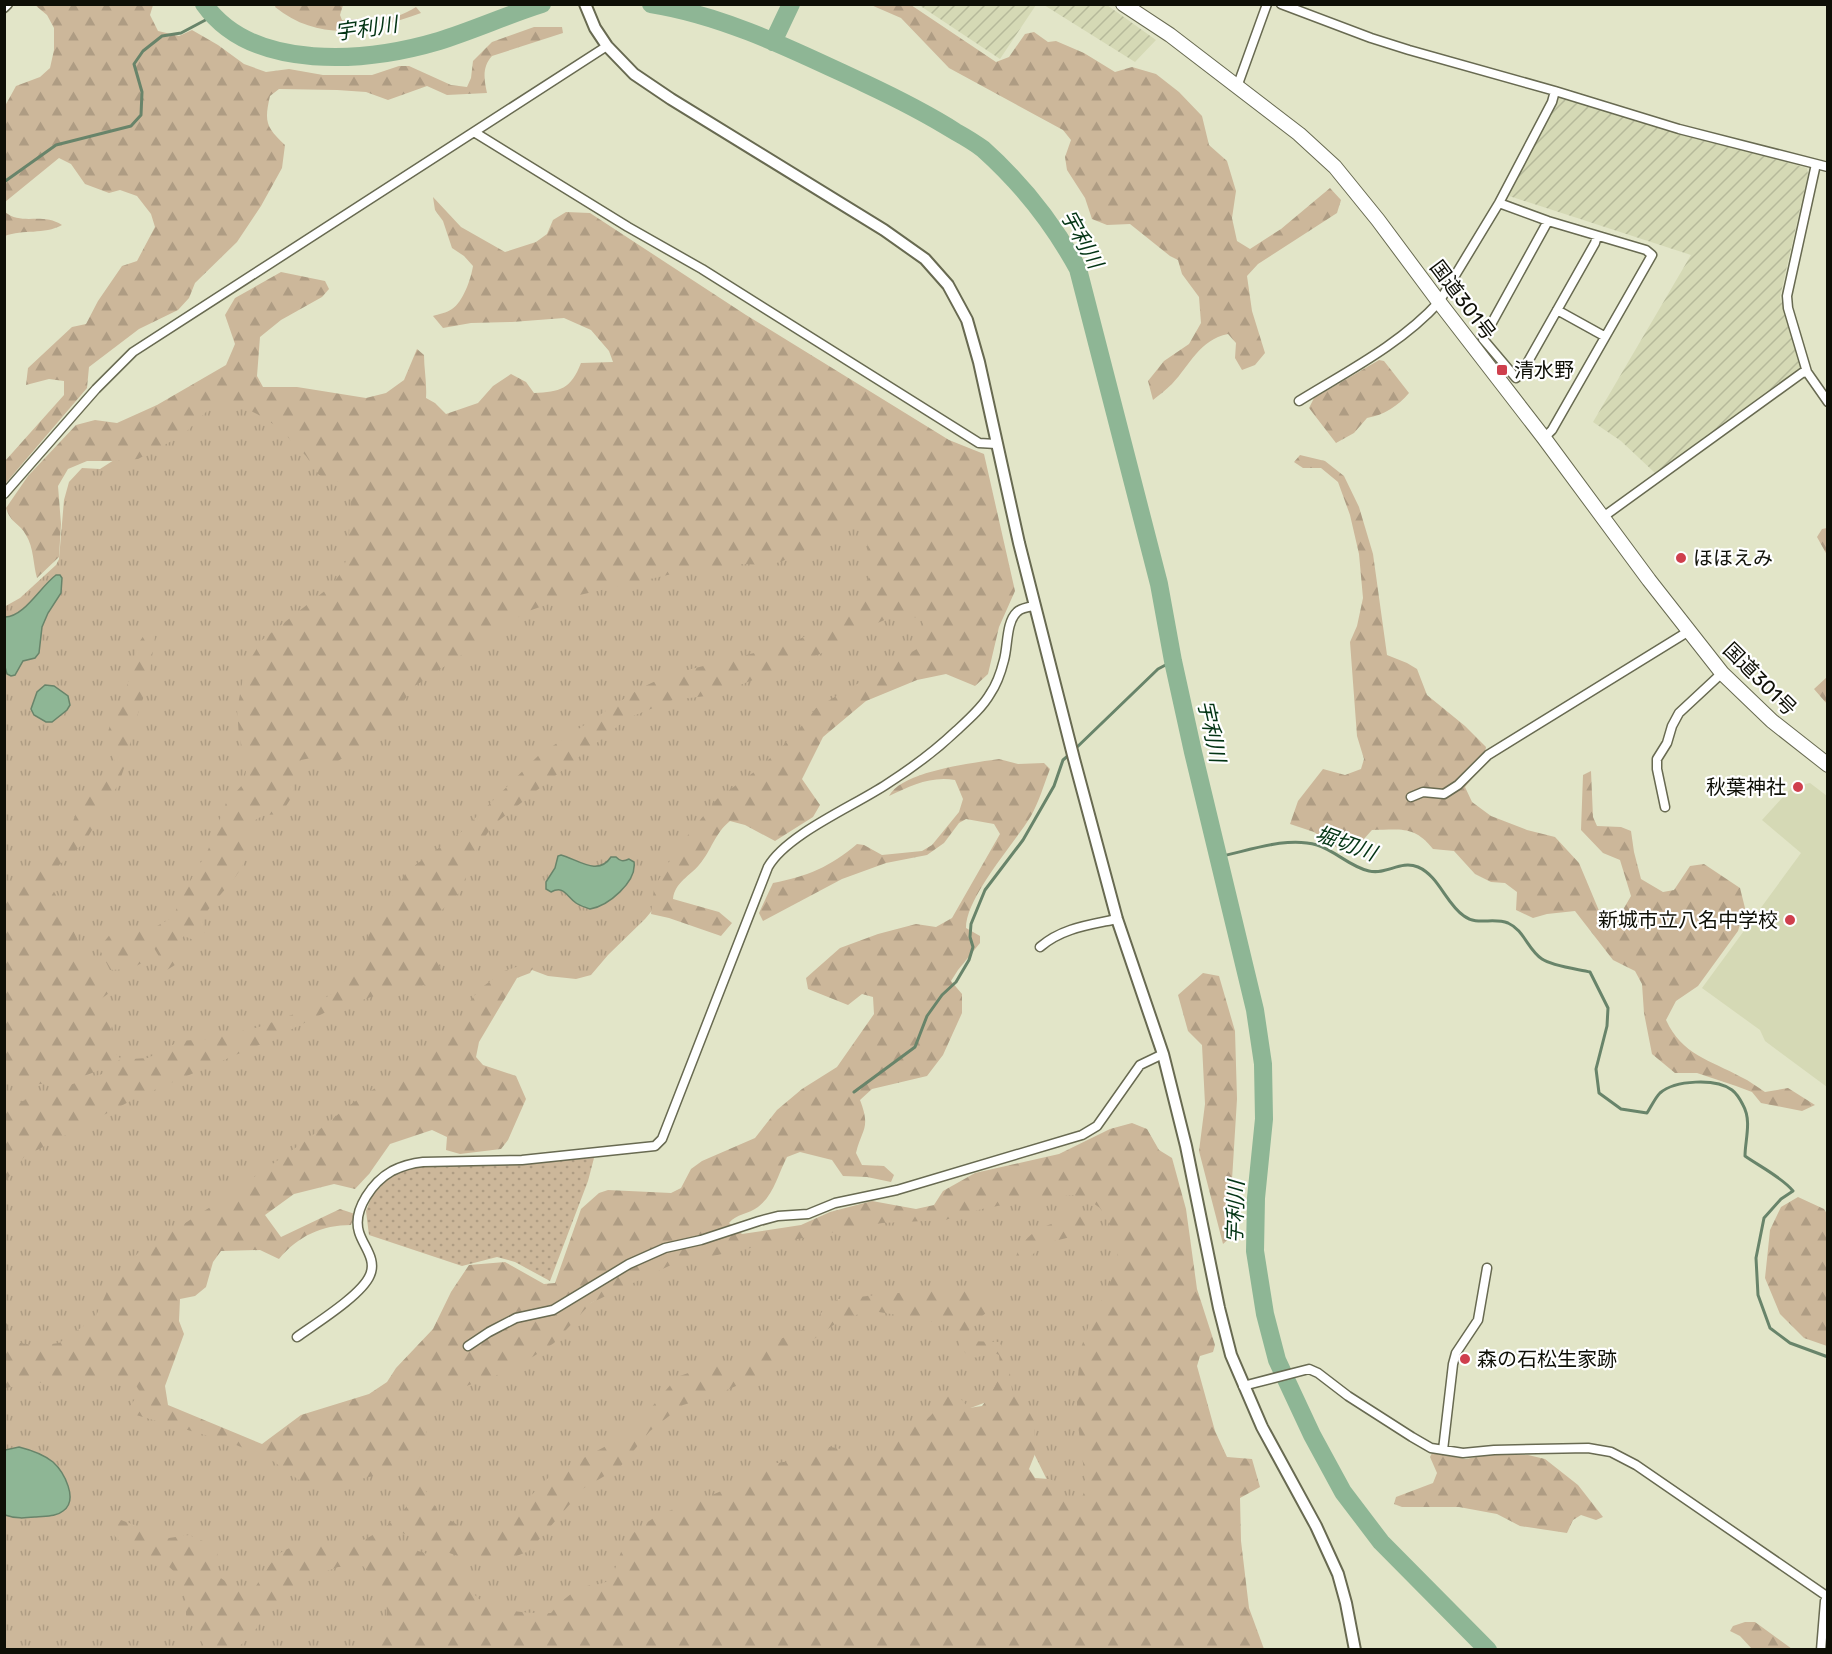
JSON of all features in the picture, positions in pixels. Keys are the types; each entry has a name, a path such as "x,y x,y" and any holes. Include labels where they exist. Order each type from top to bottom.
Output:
{"highway":[{"name":"国道301号","path":"1123,4 1170,35 1299,134 1335,167 1378,220 1722,673 1772,721 1827,765"}],"street":[{"path":"4,8 8,4"},
{"path":"585,4 595,28 607,46 634,74 884,230 925,259 948,285 967,320 979,362 1034,606 1074,759 1117,919 1163,1054 1186,1146 1219,1308 1231,1355 1262,1427 1316,1526 1338,1574 1346,1603 1354,1650"},
{"path":"1237,87 1268,4"},
{"path":"1281,4 1380,41 1679,129 1827,167"},
{"path":"4,494 96,389 133,352 607,46"},
{"path":"1299,401 1381,351 1429,314 1439,302 1498,203 1552,102 1555,91"},
{"path":"474,132 702,269 979,443 996,444"},
{"path":"1816,164 1787,296 1788,308 1807,372 1827,402"},
{"path":"1498,203 1548,221 1646,250 1652,255 1552,430 1544,438"},
{"path":"1548,221 1484,339 1516,378 1521,374 1597,236"},
{"path":"1557,310 1604,336"},
{"path":"1602,517 1802,373 1807,372"},
{"path":"297,1337 357,1292 370,1275 372,1265 369,1253 358,1231 359,1212 368,1195 382,1178 392,1171 423,1162 522,1160 655,1146 662,1139 774,856 799,836 897,778 935,750 971,717 990,695 998,678 1012,619 1018,611 1034,606"},
{"path":"1411,796 1423,792 1444,794 1458,785 1488,755 1689,631"},
{"path":"1665,807 1657,759 1667,743 1679,712 1722,673"},
{"path":"1040,947 1058,933 1117,919"},
{"path":"468,1346 516,1318 553,1310 629,1264 665,1248 701,1240 768,1219 808,1214 834,1203 897,1190 1082,1135 1097,1126 1140,1065 1163,1054"},
{"path":"1443,1450 1453,1364 1456,1353 1478,1320 1487,1268"},
{"path":"1243,1386 1305,1370 1318,1373 1348,1396 1431,1448 1463,1453 1571,1447 1611,1452 1636,1465 1827,1597 1821,1650"}],"shaded area":[{"path":"919,5 1036,5 1000,59"},
{"path":"1044,5 1107,5 1156,40 1135,62"},
{"path":"1559,95 1807,168 1808,174 1780,297 1801,366 1798,372 1655,473 1621,441 1593,422 1691,255 1509,196"},
{"path":"56,575 62,578 61,593 42,627 39,653 35,658 23,661 15,675 11,676 7,674 5,667 5,617 19,612"},
{"path":"45,685 54,686 68,696 70,705 52,722 46,722 34,715 31,709 37,692"},
{"name":"新城市立八名中学校","path":"1810,783 1827,796 1827,1087 1765,1041 1760,1030 1702,988 1801,853 1762,820 1792,787"},
{"path":"558,856 594,866 606,863 611,857 622,861 629,859 634,862 634,870 620,892 605,903 590,909 578,904 562,891 551,892 546,889 546,882 555,868"},
{"path":"19,1447 45,1457 53,1462 61,1472 68,1486 70,1500 68,1506 60,1513 24,1518 5,1515 5,1450"}],"green space":[{"path":"35,5 153,5 150,15 158,31 179,36 192,30 244,64 266,72 289,69 323,75 372,75 399,66 409,66 451,85 467,87 471,78 473,61 492,42 534,27 562,27 563,33 492,56 485,69 487,93 447,95 427,86 388,100 366,92 337,90 279,89 270,96 267,112 268,124 285,145 282,168 261,206 237,242 195,283 189,298 178,310 139,329 89,367 87,388 5,484 5,461 64,395 64,381 49,379 26,385 28,368 72,327 86,324 98,301 122,266 137,261 155,227 151,214 137,196 120,190 109,193 85,184 71,164 59,158 5,202 5,106 16,86 40,77 50,68 54,50 54,28 47,15"},
{"path":"276,5 343,5 340,15 342,20 371,18 375,21 391,18 416,7 421,13 384,25 346,31 310,26 292,19 275,7"},
{"path":"871,5 911,5 996,62 1009,57 1025,34 1034,32 1048,42 1056,41 1084,53 1115,72 1132,67 1156,74 1179,92 1202,116 1209,145 1227,161 1236,191 1232,218 1237,241 1250,249 1281,229 1330,188 1341,200 1337,213 1258,264 1247,276 1252,311 1265,353 1255,365 1242,370 1235,358 1236,343 1228,334 1218,337 1202,347 1172,384 1153,400 1148,381 1164,361 1189,344 1201,323 1199,297 1182,274 1178,260 1130,224 1107,225 1092,219 1085,198 1067,170 1065,157 1071,140 1063,130 949,68 901,18"},
{"path":"433,197 461,227 505,252 536,242 547,234 553,220 566,212 590,213 746,315 949,440 984,454 1015,591 999,627 988,674 975,686 946,674 917,680 866,701 823,737 802,779 820,805 813,817 775,841 745,825 730,821 703,859 677,888 673,899 719,912 732,923 721,936 651,914 654,888 676,850 717,799 761,767 795,734 816,708 922,646 927,631 920,618 896,615 859,631 825,652 714,695 673,700 628,718 492,826 467,865 465,887 439,913 427,940 443,974 435,983 380,994 324,1013 266,1042 138,1097 24,1157 5,1182 5,1107 105,1073 131,1059 148,1058 180,1041 207,1039 259,1027 305,1010 338,990 352,970 370,933 407,871 461,832 539,755 639,689 668,675 789,644 840,623 855,611 861,597 861,587 869,578 870,563 866,534 859,525 849,522 796,556 771,565 738,564 672,574 562,599 526,612 415,686 382,729 361,747 333,764 316,757 301,760 294,774 293,795 281,814 264,815 248,824 249,840 242,865 202,919 205,932 196,941 184,936 179,941 178,963 167,970 154,948 143,952 146,961 130,969 110,970 99,948 112,932 150,930 173,917 208,850 226,803 244,783 247,765 239,736 237,710 245,668 262,640 331,586 343,570 348,553 350,488 344,481 331,482 319,475 306,456 278,427 230,401 210,408 183,435 138,459 87,461 68,469 58,486 61,524 59,557 37,578 29,540 24,531 10,517 6,508 28,476 76,425 95,420 117,423 157,405 226,365 235,344 225,315 235,298 281,272 325,281 329,289 322,297 281,320 260,337 257,376 263,387 297,387 366,398 386,393 404,380 417,349 424,355 426,398 446,414 478,403 493,386 511,374 526,382 534,393 543,392 558,390 569,384 581,363 613,362 609,351 591,330 564,318 471,323 443,328 433,316 450,310 460,301 473,266 452,248 443,221 435,210"},
{"path":"5,212 18,218 47,219 62,225 48,230 5,236"},
{"path":"1379,360 1384,361 1409,393 1390,409 1367,418 1354,433 1336,443 1309,408 1314,398"},
{"path":"228,395 289,427 498,608 839,513 875,528 935,639 770,770 645,919 591,975 576,979 548,976 532,970 517,975 470,1052 166,1278 157,1407 313,1471 448,1381 669,1260 1071,1188 1106,1201 1126,1248 1102,1478 1082,1513 1053,1492 1005,1395 944,1418 889,1466 619,1587 550,1629 404,1649 5,1649 4,607 20,598 56,565 59,559 64,500 69,482 82,468 100,469 206,401"},
{"path":"1300,455 1325,461 1344,476 1359,507 1373,554 1387,655 1417,669 1427,695 1465,726 1486,747 1483,765 1465,787 1472,802 1491,816 1527,830 1555,837 1579,863 1600,913 1617,920 1631,896 1620,860 1603,853 1581,830 1583,775 1591,771 1593,817 1597,826 1621,827 1631,831 1641,879 1663,892 1674,890 1690,866 1704,864 1740,888 1745,908 1738,931 1698,986 1676,1001 1666,1020 1680,1041 1698,1055 1765,1092 1788,1088 1815,1105 1802,1111 1761,1103 1752,1092 1736,1086 1697,1073 1675,1073 1652,1054 1644,1013 1642,984 1635,971 1613,960 1575,911 1533,918 1516,910 1517,892 1505,883 1491,882 1475,874 1454,851 1433,849 1413,832 1372,830 1354,850 1339,849 1314,832 1290,824 1298,801 1323,769 1345,775 1361,769 1364,759 1357,736 1350,642 1357,626 1363,598 1359,554 1350,515 1338,482 1321,468 1303,468 1294,462"},
{"path":"1828,528 1827,555 1817,537 1822,529"},
{"path":"148,629 156,630 148,684 132,731 128,756 119,783 85,842 58,866 52,888 92,968 116,982 113,990 101,999 101,1004 112,1026 106,1044 121,1059 99,1070 64,1081 27,1084 5,1078 5,898 30,881 54,856 64,842 88,789 94,781 110,773 116,764 106,739 113,715 127,686 136,647"},
{"path":"1827,677 1827,704 1814,689"},
{"path":"999,759 1018,764 1044,763 1050,769 1031,816 982,886 968,915 966,928 980,936 980,943 951,981 962,994 962,1013 943,1055 927,1076 872,1089 860,1100 865,1123 856,1153 862,1165 884,1166 894,1175 891,1182 867,1177 843,1176 832,1160 800,1152 787,1157 772,1190 763,1202 729,1223 742,1234 801,1225 830,1212 872,1201 916,1209 934,1205 943,1191 975,1173 1059,1154 1110,1129 1132,1123 1147,1129 1159,1150 1172,1158 1186,1209 1197,1289 1215,1345 1213,1352 1200,1356 1197,1366 1215,1431 1227,1457 1252,1459 1260,1487 1240,1498 1241,1541 1249,1608 1264,1649 378,1649 387,1617 385,1600 363,1566 338,1567 304,1579 279,1598 250,1637 236,1649 204,1646 186,1615 186,1598 181,1578 165,1563 121,1543 109,1529 121,1520 169,1538 189,1535 219,1548 216,1561 219,1577 233,1586 254,1589 268,1567 278,1555 287,1549 307,1545 349,1545 372,1536 402,1512 421,1483 439,1513 462,1528 479,1534 505,1529 517,1510 551,1475 629,1434 677,1377 708,1366 737,1364 759,1348 811,1326 825,1308 838,1299 967,1286 987,1290 992,1297 986,1313 973,1323 966,1336 969,1341 999,1342 1008,1356 1012,1391 1024,1403 1034,1421 1035,1454 1029,1469 1035,1478 1049,1479 1059,1483 1066,1499 1076,1504 1081,1500 1086,1487 1077,1417 1077,1385 1081,1348 1093,1313 1106,1294 1118,1261 1116,1236 1100,1208 1089,1200 1073,1195 1028,1200 982,1209 945,1220 882,1223 671,1265 591,1303 554,1343 514,1369 455,1390 430,1419 420,1456 413,1466 333,1486 303,1483 270,1459 229,1442 136,1415 130,1406 140,1392 135,1384 98,1378 57,1380 5,1388 4,1314 9,1331 20,1343 37,1346 59,1343 95,1318 110,1285 138,1253 223,1199 308,1139 347,1107 436,1047 461,1021 466,1006 481,988 504,971 525,964 533,968 530,973 517,978 479,1042 476,1057 483,1065 516,1076 526,1099 508,1140 501,1149 460,1154 446,1150 447,1137 432,1130 390,1144 369,1174 355,1189 334,1184 294,1194 265,1215 281,1237 340,1209 355,1214 351,1225 330,1227 311,1233 294,1244 279,1259 260,1250 221,1251 213,1262 206,1287 195,1296 180,1299 179,1321 184,1334 165,1386 168,1405 262,1444 301,1415 369,1394 387,1382 396,1368 433,1329 451,1292 469,1265 505,1262 544,1284 555,1283 581,1209 599,1193 608,1190 671,1193 681,1188 691,1169 702,1161 755,1138 777,1110 802,1089 837,1067 874,1014 873,997 862,994 848,1005 808,989 806,978 840,948 878,934 916,924 936,927 952,918 1000,834 994,824 966,819 959,823 944,843 927,855 886,863 842,879 763,921 759,913 773,883 818,870 857,844 864,845 882,855 922,851 932,845 959,812 963,799 955,780 937,779 913,785 889,796 896,787 923,774","holes":["873,1311 897,1315 916,1322 935,1322 954,1326 961,1332 959,1345 970,1357 993,1352 999,1355 996,1382 982,1406 969,1408 959,1397 952,1394 927,1419 914,1425 900,1439 883,1450 863,1453 832,1447 816,1447 806,1450 789,1461 758,1468 735,1484 650,1520 628,1539 614,1573 607,1582 576,1591 551,1613 503,1609 486,1603 479,1599 461,1577 431,1556 418,1551 390,1550 390,1539 402,1533 434,1544 447,1552 480,1565 504,1561 529,1551 584,1488 620,1467 650,1431 683,1405 713,1396 770,1371 843,1318"]},
{"path":"1203,973 1219,976 1235,1031 1237,1099 1232,1180 1232,1236 1223,1244 1199,1151 1205,1104 1202,1045 1188,1031 1178,995"},
{"path":"594,1158 588,1181 550,1281 515,1262 497,1257 462,1266 369,1235 366,1211 372,1196 388,1178 405,1170 425,1165 470,1166"},
{"path":"1798,1197 1824,1209 1827,1214 1827,1346 1804,1338 1780,1314 1765,1278 1770,1230 1781,1207"},
{"path":"1085,1214 1093,1219 1093,1227 1083,1234 1046,1243 1019,1266 1015,1259 1020,1248 1034,1232"},
{"path":"1432,1453 1466,1459 1486,1455 1528,1455 1545,1459 1578,1485 1603,1517 1596,1520 1581,1515 1573,1520 1567,1533 1520,1526 1497,1514 1459,1507 1402,1507 1394,1504 1396,1497 1433,1483 1437,1473 1430,1457"},
{"path":"1755,1622 1792,1649 1752,1649 1740,1636 1730,1631 1733,1626"}],"waterway":[{"name":"宇利川","path":"204,4 225,26 251,42 281,52 346,57 379,54 439,41 542,4"},
{"name":"宇利川","path":"651,4 706,17 786,47 899,100 970,140 983,149 1024,190 1058,236 1078,269 1159,584 1193,752 1255,1010 1263,1064 1264,1119 1256,1198 1255,1251 1265,1314 1277,1360 1312,1435 1343,1492 1381,1542 1488,1650"},
{"path":"773,42 791,4"},
{"path":"4,182 56,145 131,126 141,115 142,92 134,64 143,51 162,36 181,33 213,16"},
{"path":"1074,750 1158,669 1173,661"},
{"path":"854,1092 915,1047 927,1016 942,995 956,982 969,960 973,947 970,937 971,924 985,890 1023,840 1054,786 1063,760 1070,754"},
{"name":"堀切川","path":"1218,857 1293,842 1317,845 1369,871 1376,872 1405,865 1418,867 1432,877 1452,905 1464,916 1480,921 1508,923 1518,930 1533,951 1542,959 1590,972 1608,1008 1607,1026 1596,1069 1599,1093 1621,1109 1647,1113 1660,1093 1675,1085 1685,1083 1706,1082 1725,1086 1734,1091 1741,1101 1746,1111 1748,1124 1745,1156 1777,1177 1793,1191 1781,1199 1764,1218 1756,1258 1758,1295 1770,1328 1790,1343 1828,1357"}],"place":[{"name":"清水野","path":"1502,370"},
{"name":"ほほえみ","path":"1681,558"},
{"name":"秋葉神社","path":"1798,787"},
{"name":"新城市立八名中学校","path":"1790,920"},
{"name":"森の石松生家跡","path":"1465,1359"}]}
